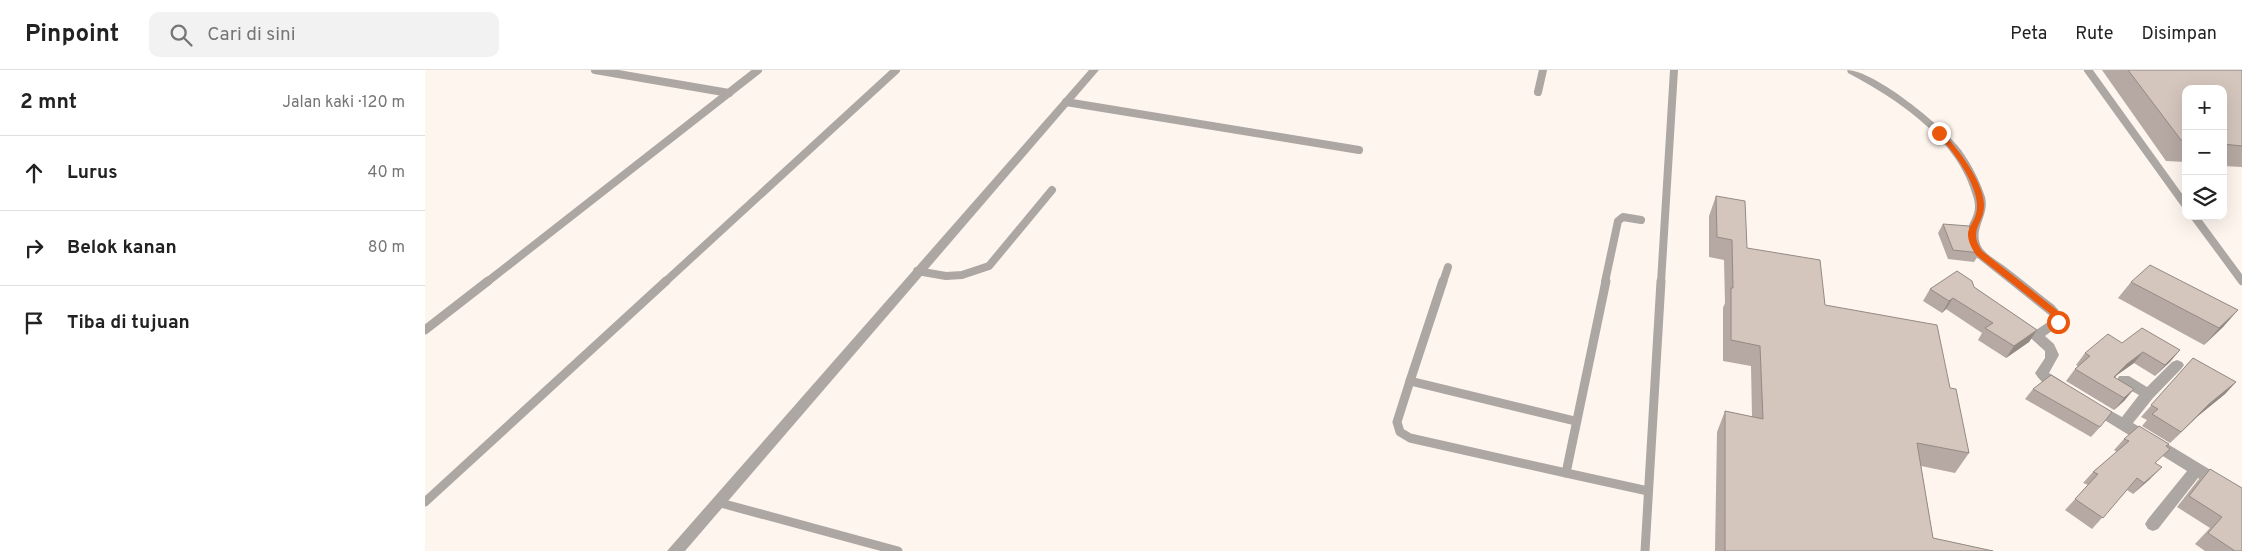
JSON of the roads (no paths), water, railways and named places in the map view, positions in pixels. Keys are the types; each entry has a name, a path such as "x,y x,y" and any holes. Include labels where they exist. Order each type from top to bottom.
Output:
{"street":[{"path":"675,551 1094,70"},
{"path":"1851,71 1873,82 1939,133 1953,147 1977,188 1981,202 1980,210 1972,228 1972,242 1979,253 2050,308 2058,318 2058,322 2035,336"},
{"path":"2019,325 2053,352 2053,357 2042,371 2043,376 2242,497"},
{"path":"2123,424 2148,394 2177,365"},
{"path":"2124,380 2148,394"},
{"path":"2153,524 2196,470"}],"lane":[{"path":"595,70 729,93"},
{"path":"425,330 758,70"},
{"path":"425,502 896,70"},
{"path":"1538,92 1543,70"},
{"path":"1645,551 1674,70"},
{"path":"2088,70 2182,200"},
{"path":"1066,102 1359,150"},
{"path":"917,271 953,277 977,274 989,266 1052,190"},
{"path":"1566,473 1575,421 1618,221 1623,217 1641,220"},
{"path":"2196,220 2242,280"},
{"path":"1448,267 1397,422 1400,432 1410,438 1648,491"},
{"path":"1409,381 1575,421"},
{"path":"717,502 898,551"}]}
